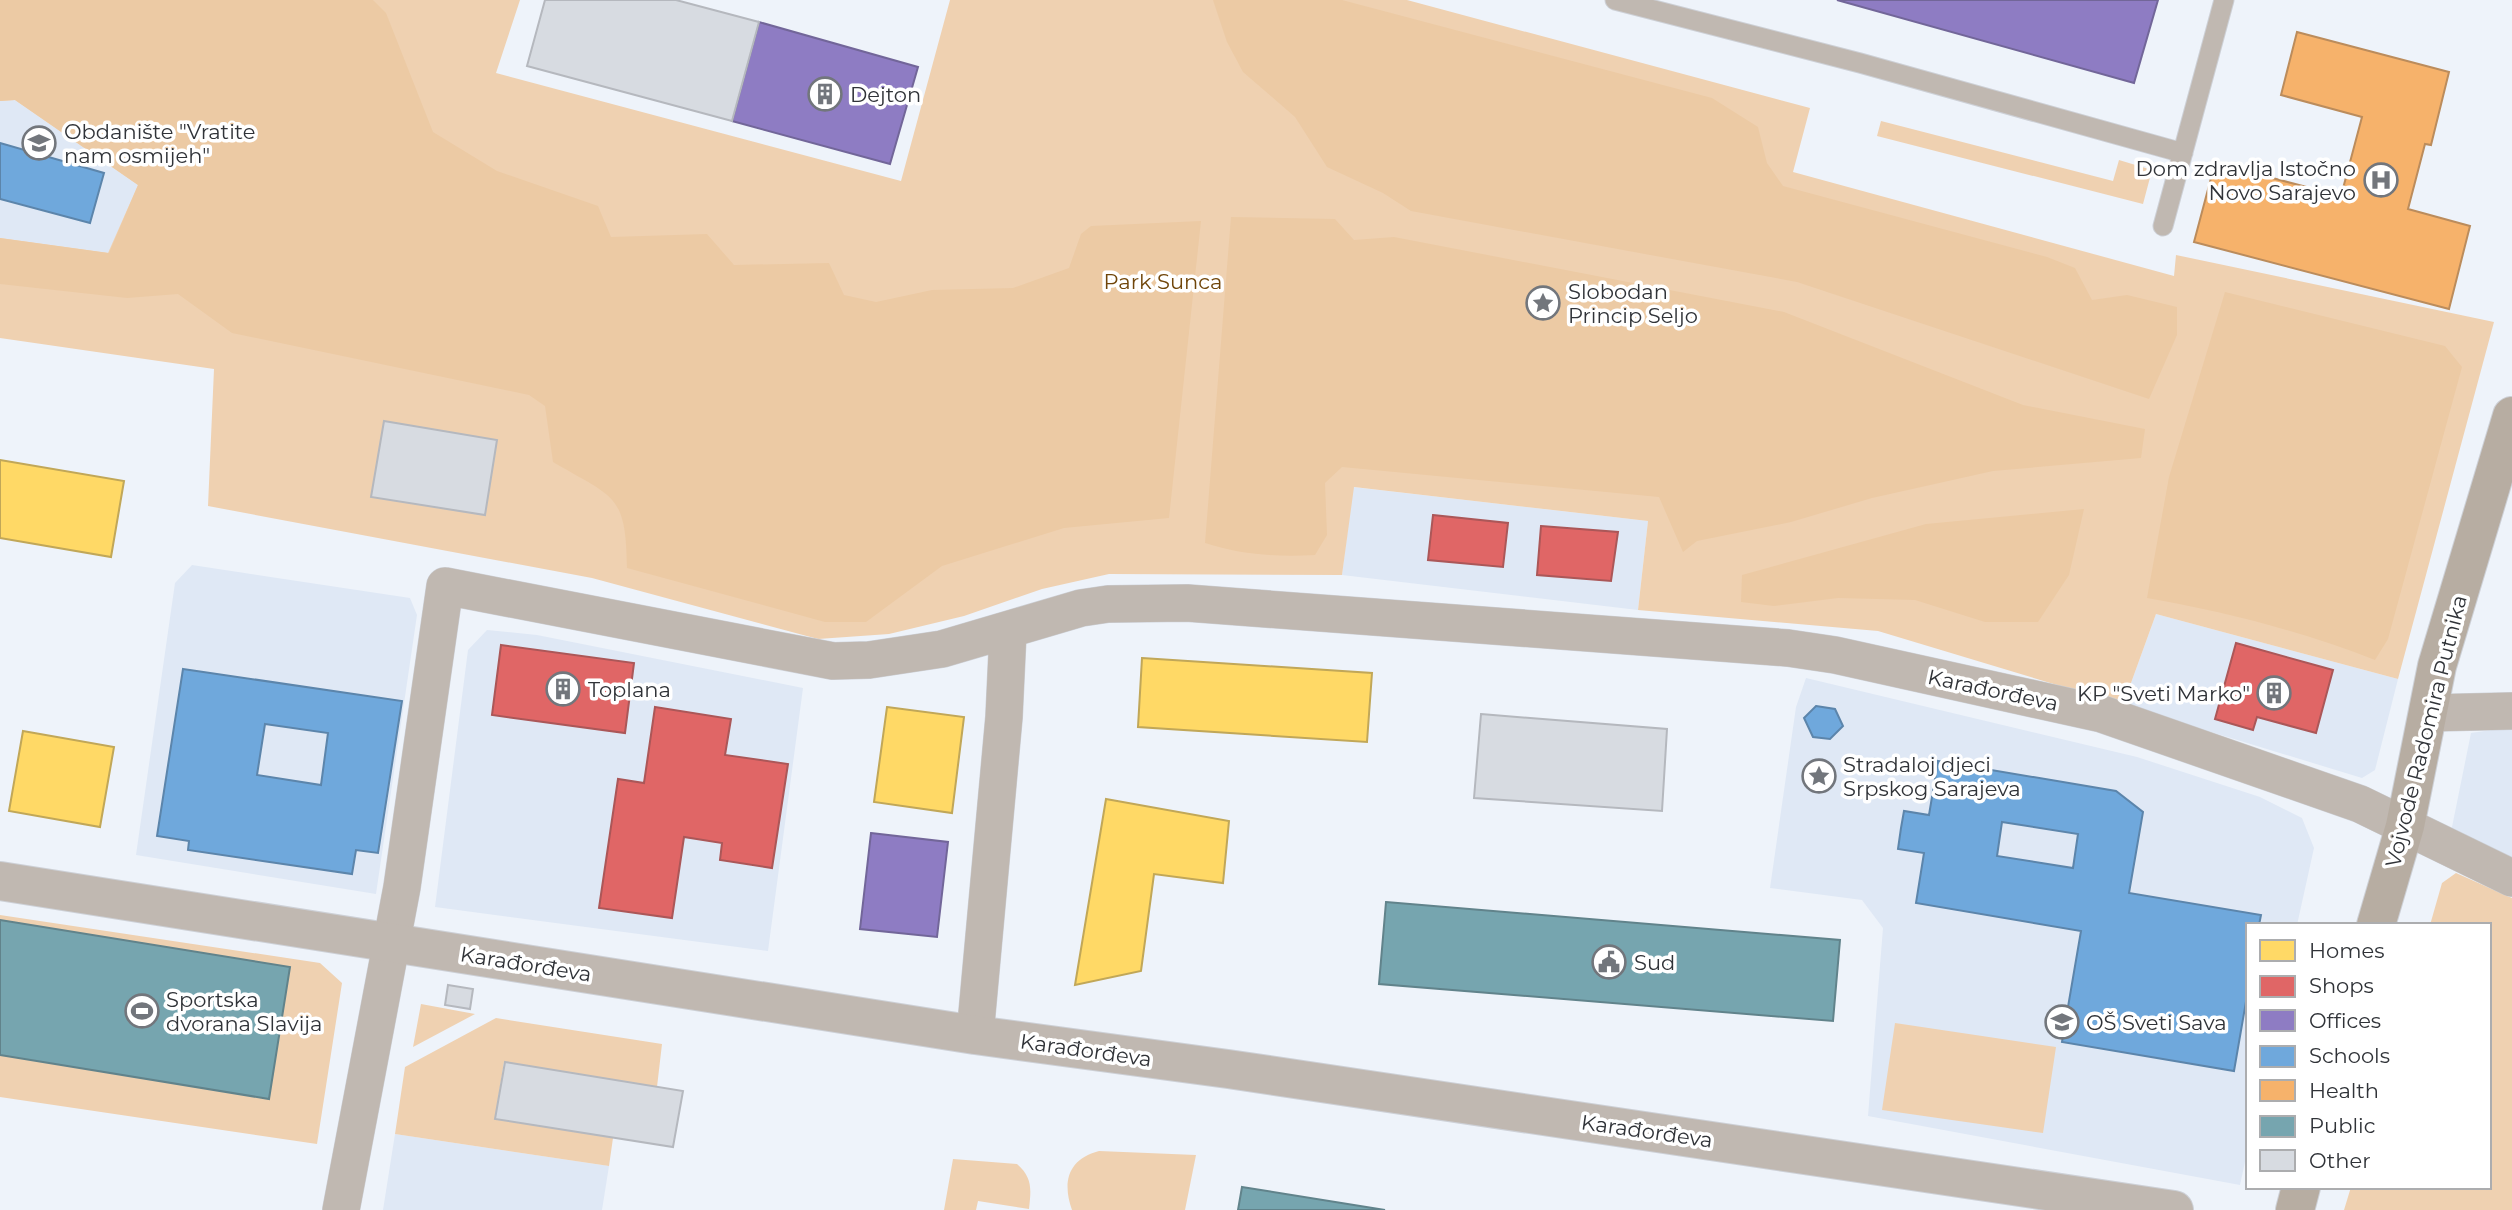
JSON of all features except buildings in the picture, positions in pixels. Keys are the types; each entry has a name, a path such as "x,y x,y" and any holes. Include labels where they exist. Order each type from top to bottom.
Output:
{"main road":[{"name":"Vojvode Radomira Putnika","path":"2377,923 2404,826 2437,666 2512,416"},
{"path":"2295,1210 2300,1189"}],"street":[{"name":"Karađorđeva","path":"392,945 446,586 833,661 908,655 1008,632 1081,607 1108,604 1187,603 1788,648 2102,714 2360,804 2512,878"},
{"path":"975,1035 1004,717 1008,632"},
{"path":"2428,713 2512,711"},
{"name":"Karađorđeva","path":"0,881 975,1035 1228,1069 2174,1210"},
{"path":"341,1210 392,945"}],"lane":[{"path":"1615,0 1860,63 2182,153"},
{"path":"2162,226 2224,0"}],"shaded area":[{"name":"Obdanište \"Vratite nam osmijeh\"","path":"15,100 138,185 109,253 0,238 0,101"},
{"path":"1353,487 1648,521 1638,610 1342,575"},
{"path":"192,565 410,598 417,615 376,894 136,855 175,583"},
{"path":"2156,614 2398,679 2375,770 2362,778 2123,705"},
{"path":"487,630 537,635 803,688 768,951 435,907 468,650"},
{"name":"OŠ Sveti Sava","path":"1806,678 2137,757 2260,797 2302,818 2314,848 2297,923 2246,923 2246,1157 2240,1185 1868,1116 1883,928 1862,900 1770,888 1796,707"},
{"path":"2512,727 2512,861 2451,832 2471,733"},
{"path":"395,1134 609,1166 602,1210 383,1210"}],"green space":[{"name":"Park Sunca","path":"0,0 520,0 496,73 901,181 950,0 1407,0 1810,108 1793,172 2174,276 2176,255 2494,322 2398,679 2156,614 2123,705 1878,631 1638,610 1648,521 1354,487 1342,575 1109,574 1042,589 964,616 889,634 818,639 592,578 208,506 214,369 0,338 0,238 108,253 138,185 15,100 0,101"},
{"path":"0,0 373,0 386,13 433,132 497,171 598,206 611,237 707,234 734,265 829,263 844,295 876,302 932,290 1013,288 1069,268 1081,234 1091,226 1201,221 1169,518 1064,528 942,566 866,622 825,622 627,568 624,525 619,511 603,492 553,462 545,406 529,395 232,333 178,294 127,298 0,284 0,238 109,253 138,185 15,100 0,101"},
{"path":"1213,0 1342,0 1712,98 1758,127 1767,163 1783,186 2047,257 2075,268 2092,300 2127,295 2177,307 2177,335 2149,399 1797,282 1411,211 1383,193 1327,167 1295,117 1243,72 1227,42"},
{"path":"1881,121 2113,181 2119,160 2152,170 2143,204 1877,136"},
{"path":"1231,217 1335,219 1354,240 1394,237 1784,312 2023,405 2145,429 2141,458 1993,471 1872,498 1791,522 1697,541 1683,552 1659,497 1342,467 1325,483 1327,535 1315,555 1260,554 1219,547 1205,543"},
{"path":"2225,292 2445,346 2462,367 2388,639 2375,660 2263,623 2147,598 2169,477"},
{"path":"2084,509 2069,575 2038,622 1985,622 1915,600 1838,598 1774,606 1741,602 1742,575 1926,524"},
{"path":"2456,873 2512,898 2512,1210 2344,1210 2350,1189 2491,1189 2491,923 2431,923 2442,883"},
{"name":"Sportska dvorana Slavija","path":"0,915 320,963 342,983 317,1144 0,1097"},
{"path":"421,1004 475,1014 413,1047"},
{"path":"496,1018 662,1044 657,1087 504,1062 495,1118 613,1138 609,1166 395,1134 405,1067"},
{"path":"1895,1023 2056,1047 2043,1133 1882,1110"},
{"path":"1099,1151 1196,1155 1185,1210 1072,1210 1068,1190 1070,1173 1080,1160"},
{"path":"953,1159 1017,1164 1028,1179 1029,1209 978,1201 976,1210 944,1210"}],"place":[{"name":"Dejton","path":"825,94"},
{"name":"Obdanište \"Vratite nam osmijeh\"","path":"39,143"},
{"name":"Dom zdravlja Istočno Novo Sarajevo","path":"2381,180"},
{"name":"Slobodan Princip Seljo","path":"1543,303"},
{"name":"Toplana","path":"563,689"},
{"name":"KP \"Sveti Marko\"","path":"2274,693"},
{"name":"Stradaloj djeci Srpskog Sarajeva","path":"1819,776"},
{"name":"Sud","path":"1609,962"},
{"name":"Sportska dvorana Slavija","path":"142,1011"},
{"name":"OŠ Sveti Sava","path":"2062,1022"}]}
